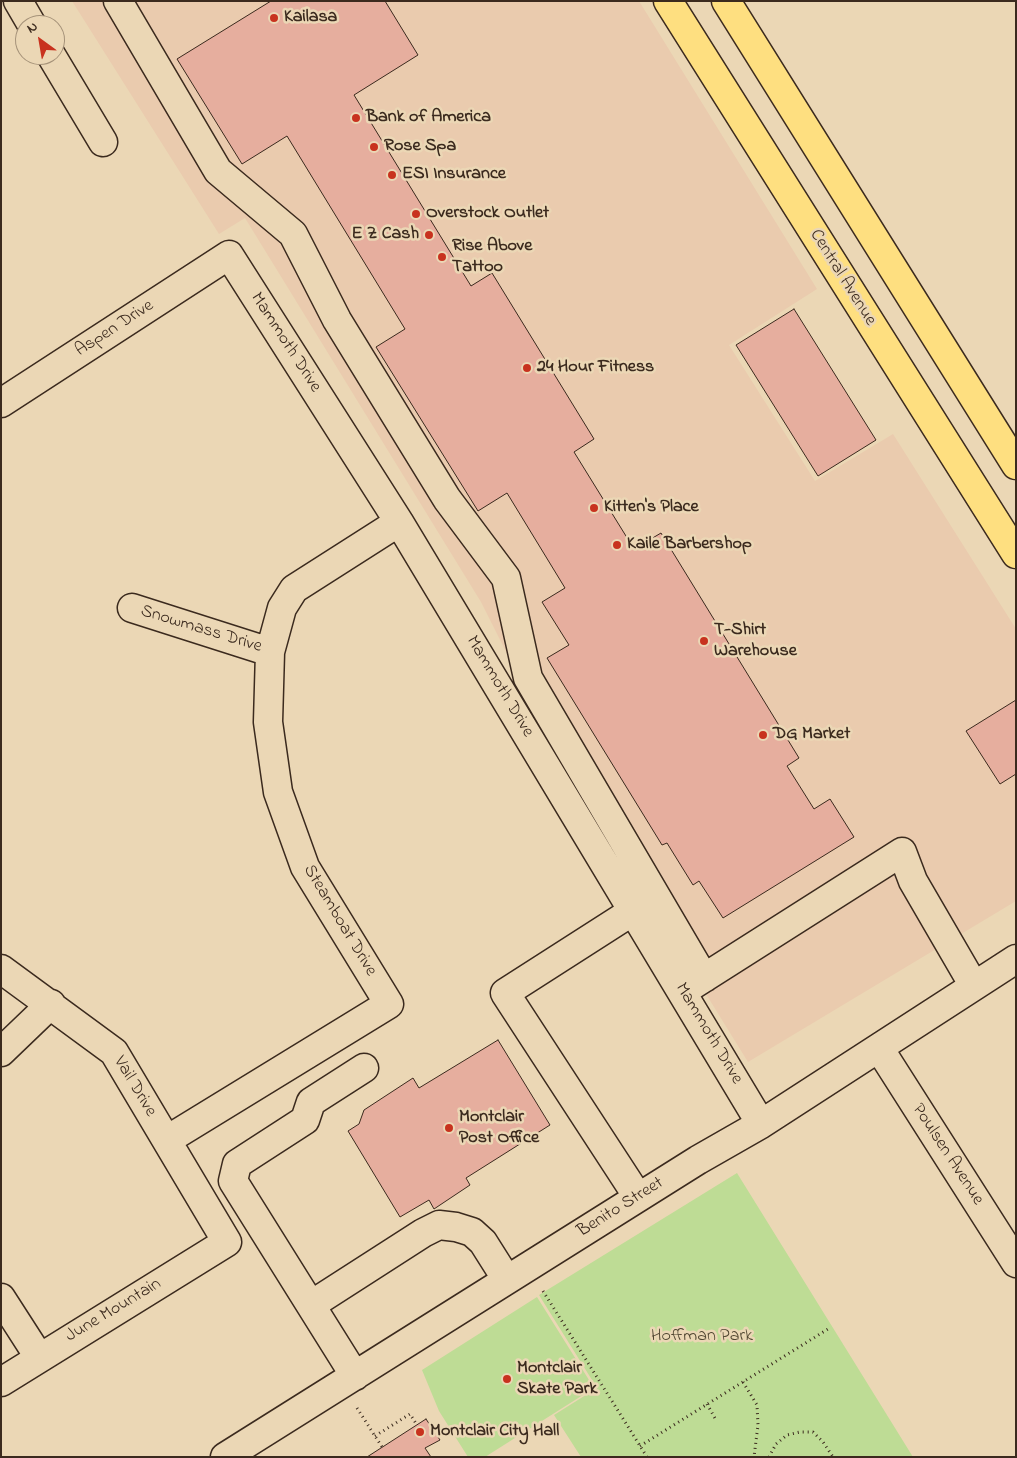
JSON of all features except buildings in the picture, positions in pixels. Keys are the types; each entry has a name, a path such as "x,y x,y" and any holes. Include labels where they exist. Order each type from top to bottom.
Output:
{"main road":[{"name":"Central Avenue","path":"668,1 1016,554"},
{"path":"726,1 1016,465"}],"street":[{"path":"18,1 26,15"},
{"path":"118,1 218,171 294,234 336,320 447,499 506,578 528,678 693,985 902,852 913,881 974,986"},
{"path":"57,65 103,142"},
{"name":"Mammoth Drive","path":"229,255 400,522 633,911 693,985 761,1124"},
{"name":"Aspen Drive","path":"1,403 229,255"},
{"name":"Steamboat Drive","path":"166,1140 389,1004 305,867 278,792 268,722 270,652 282,608 294,589 400,522"},
{"name":"Snowmass Drive","path":"132,608 270,652"},
{"path":"633,911 505,993 638,1197"},
{"name":"Benito Street","path":"225,1457 638,1197 761,1124 1016,959"},
{"name":"Vail Drive","path":"1,969 114,1052 227,1242"},
{"path":"1,1052 51,1004"},
{"name":"Poulsen Avenue","path":"878,1048 1016,1263"},
{"path":"355,1376 233,1181 237,1164 306,1120 311,1102 364,1068"},
{"path":"311,1305 423,1233 439,1225 456,1227 472,1232 483,1242 507,1280"},
{"name":"June Mountain","path":"1,1382 227,1242"},
{"path":"1,1298 39,1357"}],"path":[{"path":"543,1291 647,1457"},
{"path":"640,1446 828,1329"},
{"path":"743,1382 757,1405 758,1424 754,1457"},
{"path":"707,1404 716,1420"},
{"path":"357,1408 382,1447"},
{"path":"375,1436 410,1414 417,1425"},
{"path":"769,1457 776,1444 787,1435 800,1432 813,1432 823,1442 832,1457"}],"shaded area":[{"path":"72,1 639,1 817,289 729,345 815,481 893,434 1016,629 1016,901 748,1062 557,753 481,602 245,218 219,234"}],"green space":[{"name":"Hoffman Park","path":"737,1173 913,1457 581,1457 554,1415 597,1388 539,1295"},
{"name":"Montclair Skate Park","path":"537,1297 594,1388 485,1457 468,1457 439,1411 422,1370"}],"place":[{"name":"Kailasa","path":"274,18"},
{"name":"Bank of America","path":"356,118"},
{"name":"Rose Spa","path":"374,147"},
{"name":"ESI Insurance","path":"392,175"},
{"name":"Overstock Outlet","path":"416,214"},
{"name":"E Z Cash","path":"429,235"},
{"name":"Rise Above Tattoo","path":"442,257"},
{"name":"24 Hour Fitness","path":"527,368"},
{"name":"Kitten's Place","path":"594,508"},
{"name":"Kaile Barbershop","path":"617,545"},
{"name":"T-Shirt Warehouse","path":"704,641"},
{"name":"DG Market","path":"763,735"},
{"name":"Montclair Post Office","path":"449,1128"},
{"name":"Montclair Skate Park","path":"507,1379"},
{"name":"Montclair City Hall","path":"420,1432"}]}
